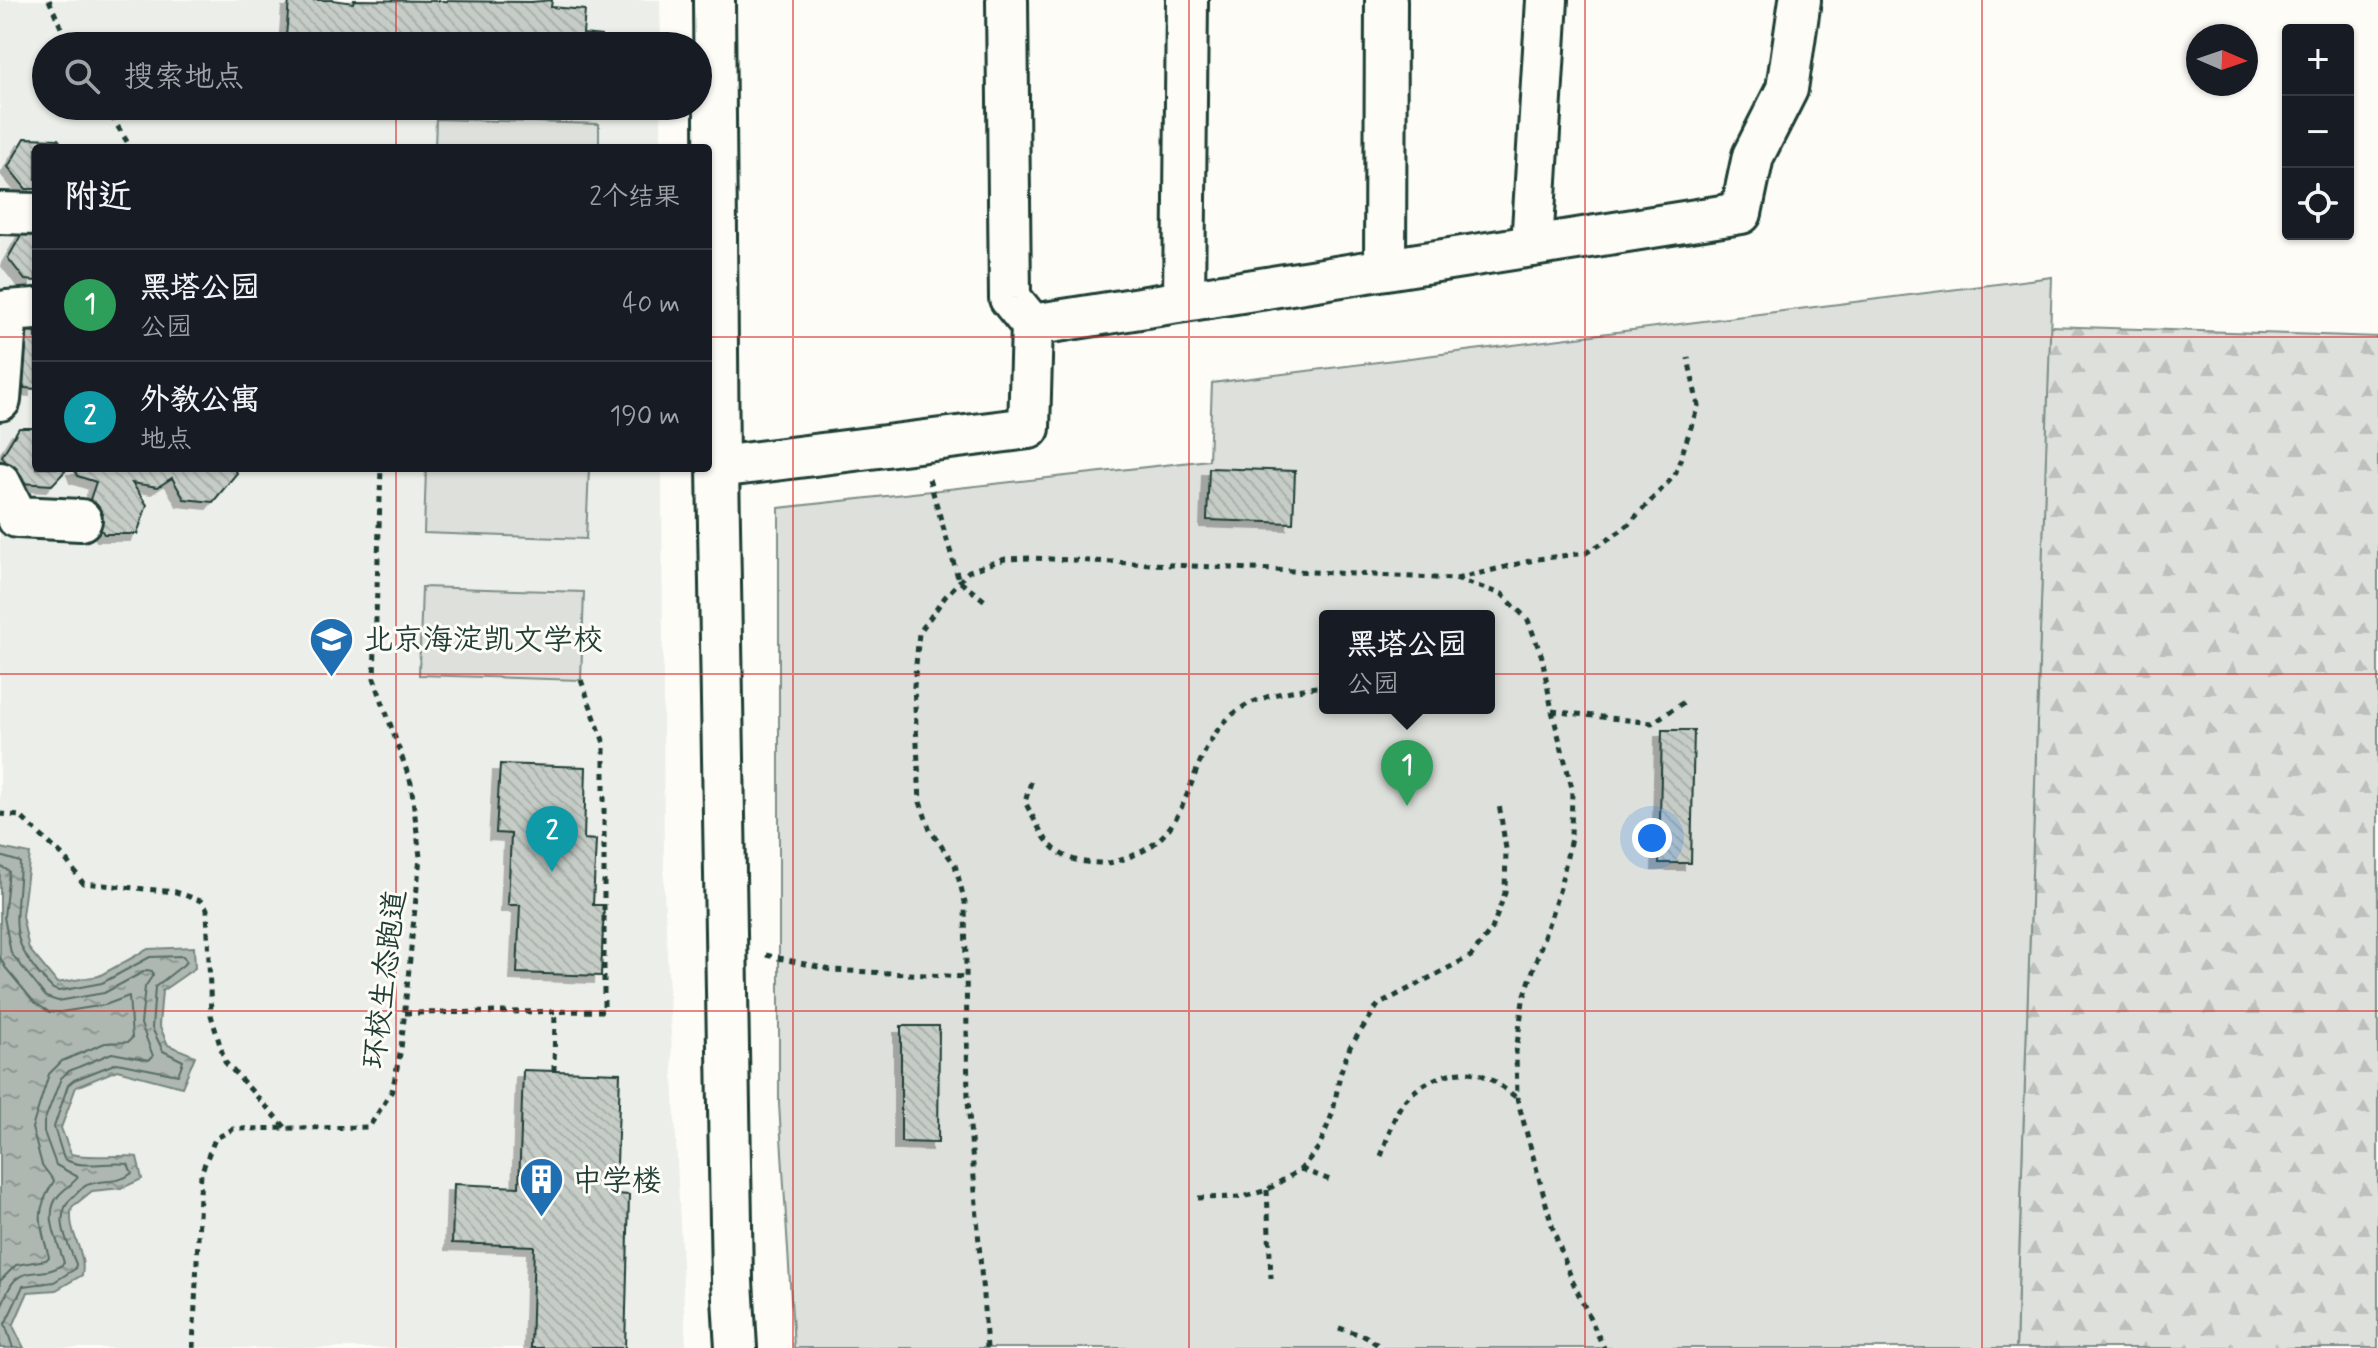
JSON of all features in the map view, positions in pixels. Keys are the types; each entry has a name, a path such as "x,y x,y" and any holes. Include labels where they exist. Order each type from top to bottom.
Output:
{"street":[{"path":"714,0 718,467 732,1281 736,1348"},
{"path":"718,467 1029,428 1032,325 1010,298 1007,0"},
{"path":"1184,301 1187,0"},
{"path":"1385,269 1386,0"},
{"path":"1532,246 1547,0"},
{"path":"1032,325 1741,213 1753,156 1787,89 1800,0"},
{"path":"0,213 32,214"},
{"path":"0,400 7,311 32,309"},
{"path":"0,483 17,517 81,520"}],"path":[{"path":"49,0 63,32"},
{"path":"114,120 129,144"},
{"path":"1455,579 1538,559 1586,553 1624,529 1675,475 1698,406 1688,358"},
{"path":"918,442 959,581 988,603"},
{"name":"环校生态跑道","path":"193,1348 201,1173 215,1139 233,1129 369,1127 392,1091 401,1049 420,857 411,783 374,678 381,472"},
{"path":"987,1348 968,1100 965,902 955,865 930,830 920,802 914,686 919,633 959,581 969,571 1005,559 1031,558 1455,579 1502,594 1528,620 1542,657 1572,788 1571,838 1560,888 1523,1001 1516,1052 1517,1098 1553,1229 1572,1280 1604,1348"},
{"path":"405,1013 604,1011 604,743 581,680"},
{"path":"1031,782 1025,802 1045,840 1065,858 1097,863 1116,862 1145,851 1164,838 1179,815 1212,736 1239,709 1273,696 1319,687"},
{"path":"1552,711 1652,723 1684,702"},
{"path":"1198,1198 1243,1197 1267,1190 1301,1169 1324,1136 1350,1047 1378,1005 1471,956 1492,929 1505,893 1506,849 1499,804"},
{"path":"0,814 20,816 64,857 83,883 176,892 201,901 207,909 211,1015 225,1062 287,1129"},
{"path":"726,945 831,970 966,977"},
{"path":"554,1071 555,1011"},
{"path":"1381,1156 1400,1107 1421,1087 1446,1075 1471,1072 1488,1078 1517,1098"},
{"path":"1301,1169 1330,1180"},
{"path":"1267,1190 1271,1278"},
{"path":"1339,1328 1365,1336 1382,1348"}],"shaded area":[{"name":"北京海淀凯文学校","path":"0,0 660,0 661,32 32,32 32,120 661,120 661,144 32,144 32,472 662,472 664,889 686,1348 0,1348"}],"green space":[{"path":"436,120 599,124 599,144 435,144"},
{"path":"2052,277 2016,1348 794,1348 779,1104 779,508 1209,460 1212,383"},
{"path":"2050,326 2378,337 2378,1348 2016,1348"},
{"path":"426,472 589,472 586,539 424,533"},
{"path":"422,587 584,592 581,680 419,675"}],"water":[{"path":"0,848 30,854 22,916 29,949 57,983 99,976 148,949 194,947 195,968 162,991 159,1025 168,1045 195,1056 182,1087 117,1070 76,1087 61,1128 71,1154 137,1157 142,1179 122,1188 92,1191 72,1207 72,1225 82,1258 82,1275 56,1290 28,1292 13,1326 24,1348 0,1348"}],"building":[{"path":"289,0 353,3 354,0 552,0 551,7 585,10 583,32 286,32"},
{"path":"25,138 58,139 62,144 32,144 32,189 26,189 8,167"},
{"path":"24,230 32,230 32,281 25,280 8,258"},
{"path":"28,331 32,332 32,389 25,388 9,362"},
{"path":"19,428 32,428 32,472 64,472 52,485 19,483 2,456"},
{"path":"1209,468 1295,471 1293,523 1207,520"},
{"path":"76,472 237,473 213,502 184,499 172,478 158,487 132,483 147,505 137,534 104,534 87,508 96,482 77,476"},
{"path":"1662,730 1694,730 1691,863 1659,863"},
{"path":"500,764 586,767 584,839 596,840 593,905 604,905 601,976 517,973 520,905 508,905 511,834 496,833"},
{"path":"901,1026 939,1026 938,1143 901,1142"},
{"name":"中学楼","path":"523,1070 620,1073 616,1194 629,1195 625,1348 531,1348 534,1246 452,1243 454,1184 519,1187"}],"place":[{"name":"北京海淀凯文学校","path":"332,678"},
{"name":"黑塔公园","path":"1407,806"},
{"name":"外教公寓","path":"552,872"},
{"name":"中学楼","path":"541,1219"}]}
